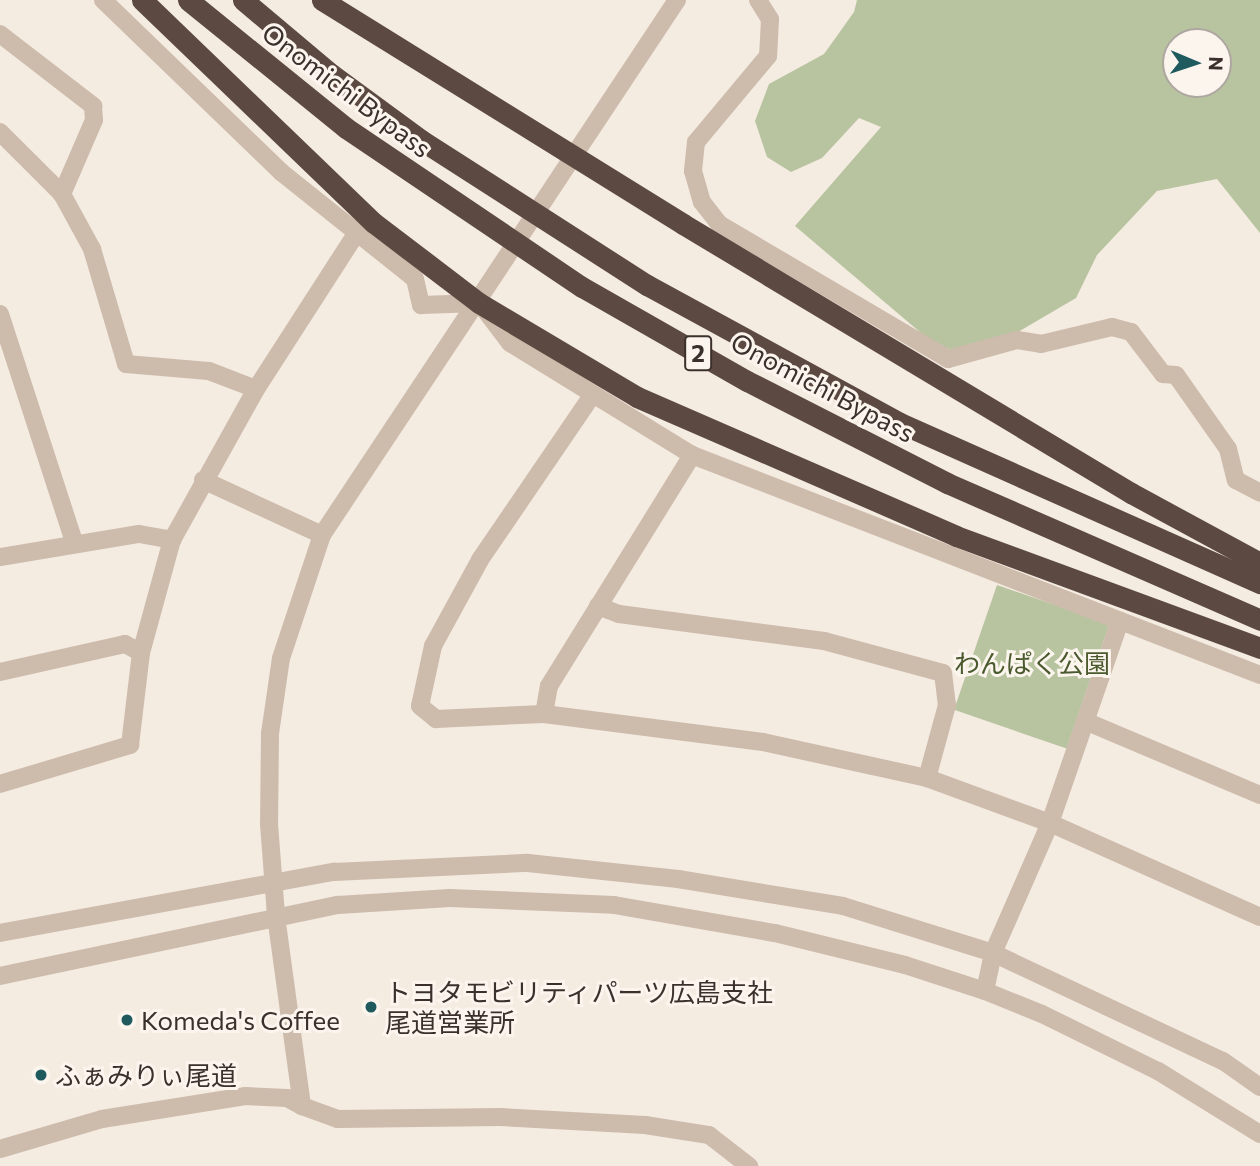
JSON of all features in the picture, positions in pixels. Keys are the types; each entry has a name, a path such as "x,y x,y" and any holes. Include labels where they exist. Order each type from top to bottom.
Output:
{"highway":[{"path":"142,0 374,223 483,298 637,397 956,536 1260,648"},
{"name":"Onomichi Bypass","path":"188,0 346,128 582,287 747,381 947,483 1260,620"},
{"name":"Onomichi Bypass","path":"243,0 331,74 421,140 646,285 900,423 1260,583"},
{"path":"322,0 575,154 683,224 1131,493 1260,563"}],"street":[{"path":"103,0 281,172 415,279 421,305 483,298"},
{"path":"302,1106 276,916 269,824 270,733 281,658 322,535 483,298 677,0"},
{"path":"758,0 770,19 768,56 696,142 693,171 702,202 719,224 947,359 1017,340 1041,344 1112,327 1130,332 1163,374 1176,375 1184,385 1228,449 1236,480 1260,493"},
{"path":"0,34 93,106 94,120 62,194"},
{"path":"0,132 62,194 92,249 126,364 209,371 256,389"},
{"path":"0,784 130,745 141,653 172,540 256,389 356,234"},
{"path":"483,298 510,343 592,397 692,455 1260,675"},
{"path":"0,314 74,542"},
{"path":"592,397 480,560 433,646 420,706 436,719 544,714 763,742 927,778 1050,823 1260,917"},
{"path":"544,714 549,686 692,455"},
{"path":"203,480 322,535"},
{"path":"0,557 74,542 139,534 172,540"},
{"path":"598,606 619,614 824,641 943,673 947,705 927,778"},
{"path":"985,991 993,953 1050,823 1120,621"},
{"path":"0,672 125,644 141,653"},
{"path":"1086,720 1260,795"},
{"path":"0,933 275,880 334,872 541,864 678,878 843,906 993,953 1223,1061 1260,1087"},
{"path":"0,976 338,905 450,898 614,905 775,933 905,965 985,991 1042,1014 1158,1071 1260,1134"},
{"path":"0,1149 102,1119 245,1096 287,1098 338,1119 500,1117 645,1125 709,1135 750,1166"}],"green space":[{"path":"857,0 1260,0 1260,233 1217,179 1157,191 1097,255 1076,298 1018,332 962,353 934,344 795,226 881,127 859,118 822,158 791,172 767,157 755,121 769,84 824,54 854,12"},
{"name":"わんぱく公園","path":"997,585 1110,624 1067,749 954,710"}],"place":[{"name":"トヨタモビリティパーツ広島支社 尾道営業所","path":"371,1007"},
{"name":"Komeda's Coffee","path":"127,1020"},
{"name":"ふぁみりぃ尾道","path":"41,1075"}]}
